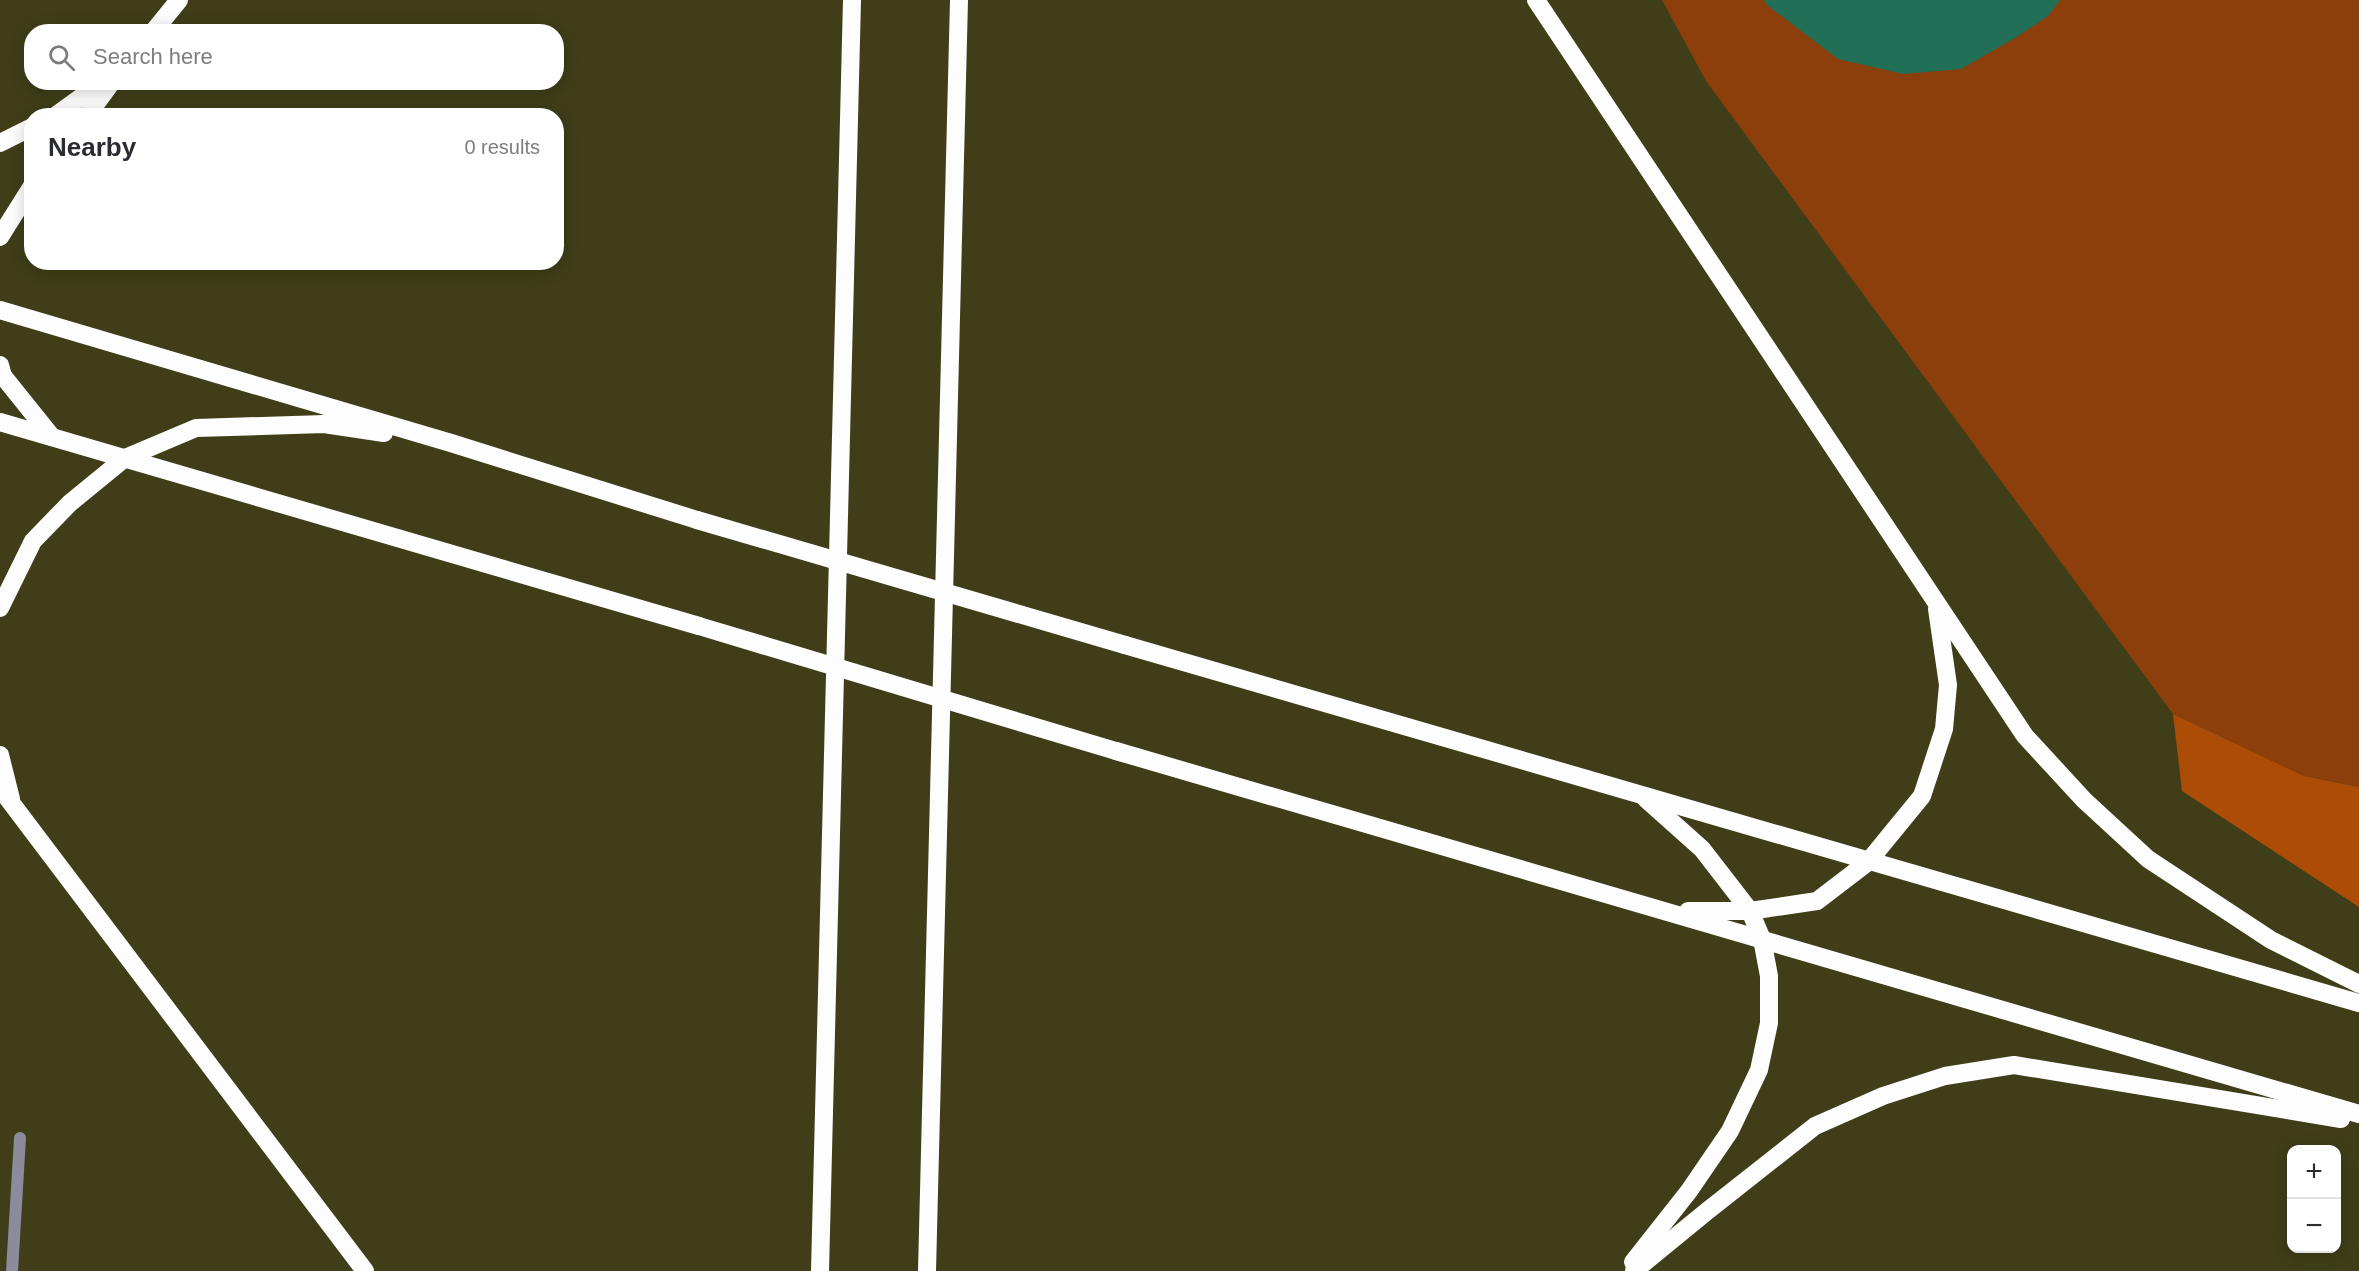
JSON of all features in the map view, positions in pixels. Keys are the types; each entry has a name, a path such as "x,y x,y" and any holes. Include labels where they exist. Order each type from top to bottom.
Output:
{"highway":[{"path":"160,24 179,0"},
{"path":"820,1271 852,0"},
{"path":"927,1271 959,0"},
{"path":"1536,0 2025,736 2084,800 2148,859 2271,940 2359,984"},
{"path":"66,108 91,90"},
{"path":"93,108 106,90"},
{"path":"0,143 24,131"},
{"path":"0,237 24,199"},
{"path":"0,310 451,443 697,520 2359,1003"},
{"path":"0,364 3,376 52,437"},
{"path":"0,422 2359,1114"},
{"path":"0,608 33,541 70,503 124,458 196,428 324,424 451,443"},
{"path":"1668,910 1750,911 1817,900 1869,862 1922,796 1944,729 1948,686 1937,604"},
{"path":"0,755 13,805"},
{"path":"0,788 365,1271"},
{"path":"1626,1271 1689,1191 1730,1131 1759,1070 1769,1023 1769,976 1762,939 1750,911 1702,849 1642,795"},
{"path":"1634,1271 1815,1126 1883,1096 1945,1076 2014,1065 2359,1122"}],"street":[{"path":"12,1271 20,1138"}],"shaded area":[{"path":"1662,0 2359,0 2359,787 2304,776 2173,714 1706,81"},
{"path":"1764,0 2060,0 2048,16 1961,69 1903,74 1838,59 1767,5"},
{"path":"2173,714 2304,776 2359,787 2359,907 2182,791"}]}
